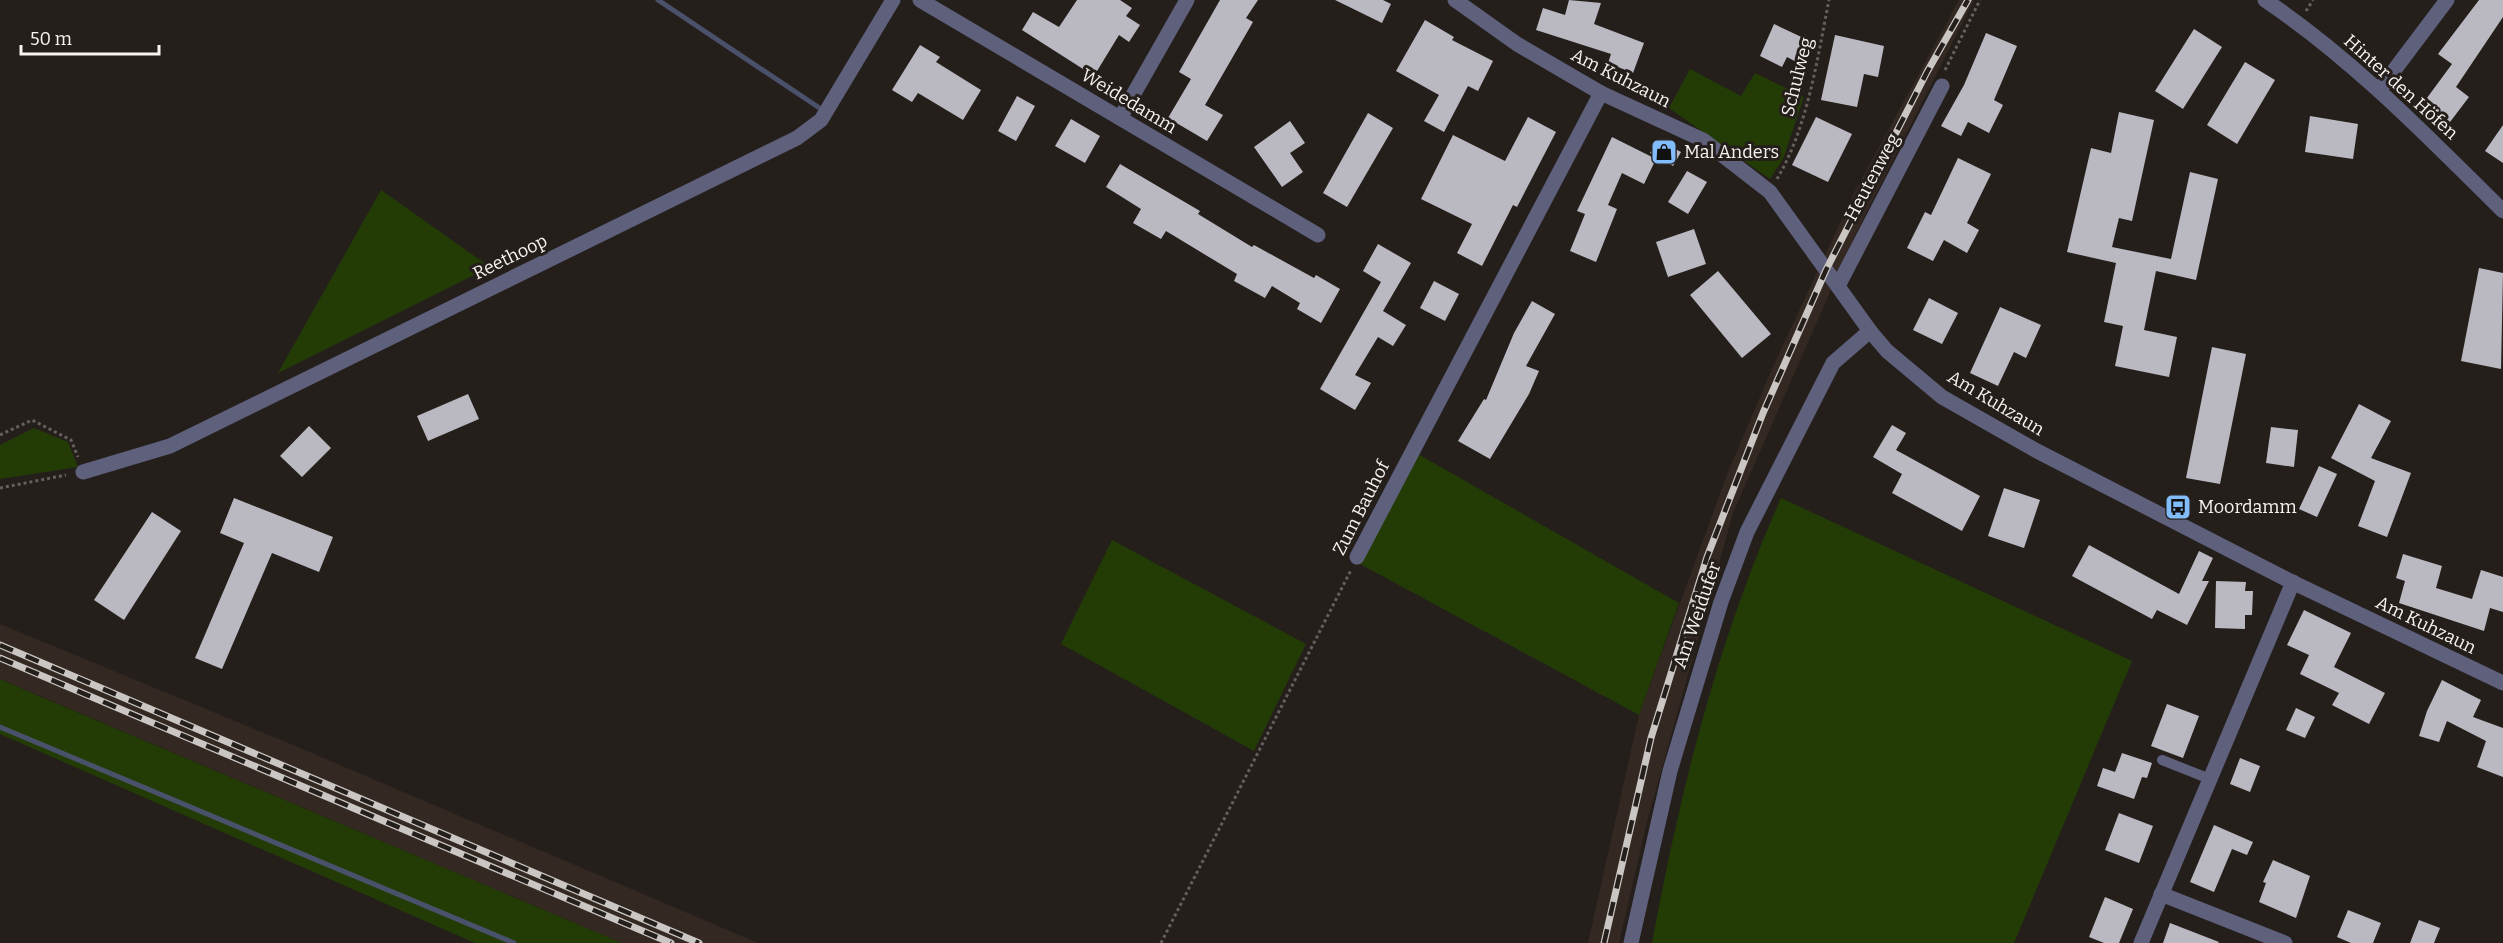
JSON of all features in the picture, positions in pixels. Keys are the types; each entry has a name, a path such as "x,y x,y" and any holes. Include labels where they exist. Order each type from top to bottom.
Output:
{"street":[{"name":"Reethoop","path":"83,472 170,446 797,138 821,120 893,0"},
{"name":"Weidedamm","path":"920,0 1318,235"},
{"path":"1120,118 1187,0"},
{"name":"Am Kuhzaun","path":"1455,0 1517,44 1601,93 1703,140 1770,192 1870,331 1887,351 1942,397 2037,451 2293,582 2503,683"},
{"name":"Hinter den Höfen","path":"2265,0 2298,22 2380,89 2503,211"},
{"path":"2380,89 2447,0"},
{"name":"Heutenweg","path":"1838,286 1942,86"},
{"name":"Zum Bauhof","path":"1357,557 1601,93"},
{"name":"Am Weidufer","path":"1631,943 1670,771 1721,602 1747,532 1833,363 1870,331"},
{"path":"2141,943 2293,582"},
{"path":"2161,894 2284,943"}],"lane":[{"path":"2162,760 2210,779"}],"path":[{"name":"Schulweg","path":"1770,192 1787,163 1812,86 1829,0"},
{"path":"1942,86 1942,74 1980,0"},
{"path":"0,435 32,420 71,440 83,472 0,488"},
{"name":"Zum Bauhof","path":"1161,943 1357,557"}],"shaded area":[{"path":"1959,0 1974,0 1856,233 1733,513 1647,822 1619,943 1588,943 1639,715 1728,472 1771,371 1855,191"},
{"path":"0,624 293,745 758,943 622,943 0,679"}],"green space":[{"path":"1690,69 1741,96 1755,73 1804,97 1783,159 1770,179 1669,108"},
{"path":"381,190 490,267 278,373"},
{"path":"34,428 68,442 78,467 0,479 0,445"},
{"path":"1418,454 1679,603 1639,715 1360,564"},
{"path":"1781,498 2132,661 2014,943 1652,943 1675,829 1703,716 1738,606"},
{"path":"1112,540 1306,644 1254,751 1061,644"},
{"path":"0,679 622,943 475,943 0,734"}],"building":[{"path":"1077,0 1120,0 1132,8 1126,16 1140,25 1129,42 1119,35 1094,76 1022,30 1033,12 1059,27"},
{"path":"1220,0 1258,0 1246,18 1253,22 1205,105 1223,115 1207,141 1168,118 1191,79 1179,72"},
{"path":"1335,0 1383,0 1391,4 1382,23"},
{"path":"1569,0 1601,3 1594,24 1644,43 1633,73 1608,63 1611,54 1536,30 1543,8 1565,15"},
{"path":"2479,0 2503,0 2503,17 2456,87 2469,97 2450,122 2424,102 2452,64 2438,54"},
{"path":"1425,20 1454,37 1452,40 1493,61 1478,91 1468,86 1444,132 1424,121 1439,95 1396,71"},
{"path":"1774,24 1810,41 1800,64 1787,57 1782,67 1760,56"},
{"path":"2194,29 2222,47 2183,109 2155,91"},
{"path":"1986,33 2017,46 1994,100 2003,105 1989,133 1968,122 1961,136 1941,126 1964,85"},
{"path":"1835,35 1884,46 1878,77 1864,74 1857,107 1821,100"},
{"path":"920,45 940,57 936,62 981,90 963,120 918,93 912,102 892,90"},
{"path":"2245,62 2275,80 2237,144 2207,125"},
{"path":"1017,96 1035,106 1016,141 998,131"},
{"path":"2119,112 2154,120 2132,221 2119,218 2112,247 2171,259 2190,172 2218,179 2196,280 2156,271 2144,330 2177,337 2169,377 2115,366 2123,326 2104,322 2116,263 2067,252 2091,148 2111,153"},
{"path":"1368,113 1393,128 1347,207 1323,193"},
{"path":"2310,116 2358,124 2353,159 2305,152"},
{"path":"1528,117 1556,132 1517,207 1513,205 1482,266 1457,253 1472,224 1421,199 1453,135 1505,161"},
{"path":"1816,117 1852,134 1828,182 1792,165"},
{"path":"1071,119 1100,136 1085,163 1055,146"},
{"path":"1290,121 1305,143 1290,153 1303,172 1282,187 1254,147"},
{"path":"2503,125 2503,163 2485,151"},
{"path":"1612,137 1656,159 1644,184 1622,173 1608,205 1617,209 1596,262 1570,251 1585,214 1577,211"},
{"path":"1658,140 1681,152 1673,166 1650,153"},
{"path":"1958,158 1991,174 1967,223 1979,230 1967,253 1944,240 1933,261 1907,248 1925,212 1931,215"},
{"path":"1120,164 1200,211 1198,214 1252,247 1254,245 1314,278 1316,275 1340,289 1321,323 1297,309 1300,303 1272,286 1265,298 1234,281 1237,274 1166,231 1161,239 1133,223 1141,209 1106,187"},
{"path":"1687,171 1707,182 1688,214 1668,202"},
{"path":"1694,229 1706,264 1668,277 1656,242"},
{"path":"1378,244 1411,263 1383,311 1406,325 1393,346 1378,337 1355,375 1371,383 1355,410 1320,389 1381,282 1363,271"},
{"path":"2479,268 2503,273 2501,369 2461,361"},
{"path":"1718,271 1771,334 1742,358 1690,295"},
{"path":"1434,281 1459,294 1445,321 1420,308"},
{"path":"1929,298 1958,313 1942,344 1913,330"},
{"path":"1532,301 1555,314 1526,366 1539,371 1529,394 1490,459 1458,441 1484,399 1486,400 1514,333"},
{"path":"2000,307 2041,325 2026,358 2014,352 1998,386 1970,373"},
{"path":"2212,347 2246,354 2220,484 2186,478"},
{"path":"468,394 479,419 428,441 417,416"},
{"path":"2359,404 2391,421 2371,458 2411,473 2387,537 2358,526 2375,481 2331,458"},
{"path":"1892,425 1906,433 1896,450 1980,496 1962,531 1892,493 1902,474 1873,457"},
{"path":"309,426 331,448 302,477 280,456"},
{"path":"2271,427 2298,430 2294,467 2266,463"},
{"path":"2319,466 2337,474 2317,517 2299,509"},
{"path":"2004,488 2040,500 2024,548 1988,536"},
{"path":"234,498 333,537 319,572 272,553 222,669 195,658 244,543 220,533"},
{"path":"152,512 181,531 124,620 94,600"},
{"path":"2089,545 2179,594 2199,551 2213,558 2202,581 2209,581 2187,625 2157,610 2152,619 2072,576"},
{"path":"2403,554 2442,566 2436,588 2472,599 2481,570 2503,577 2503,612 2490,608 2484,631 2399,603 2405,581 2396,578"},
{"path":"2216,581 2246,582 2245,591 2253,591 2252,615 2245,615 2245,629 2215,628"},
{"path":"2304,610 2351,633 2334,667 2385,693 2369,724 2332,705 2339,693 2300,674 2309,655 2287,645"},
{"path":"2442,680 2481,700 2473,717 2503,728 2503,777 2477,767 2486,741 2447,721 2439,742 2419,736 2427,711"},
{"path":"2167,704 2199,716 2183,758 2151,746"},
{"path":"2296,708 2315,717 2305,738 2286,730"},
{"path":"2122,753 2152,763 2147,778 2142,777 2134,799 2097,786 2103,768 2115,772"},
{"path":"2240,758 2260,766 2250,792 2230,784"},
{"path":"2119,813 2153,826 2139,863 2105,850"},
{"path":"2214,825 2253,842 2247,855 2232,849 2214,892 2190,882"},
{"path":"2273,860 2310,876 2296,918 2259,902 2266,883 2263,882"},
{"path":"2105,897 2133,909 2119,943 2104,943 2089,937"},
{"path":"2348,910 2381,923 2373,943 2351,943 2337,937"},
{"path":"2419,920 2440,928 2434,943 2410,943"},
{"path":"2170,923 2219,942 2163,943"}],"waterway":[{"path":"658,0 818,107"},
{"path":"0,727 514,943"}],"railway":[{"path":"1604,943 1651,738 1707,557 1763,413 1826,270 1927,72 1968,0"},
{"path":"0,645 699,943"},
{"path":"0,658 671,943"}],"place":[{"name":"Mal Anders","path":"1664,152"},
{"name":"Moordamm","path":"2178,507"}]}
